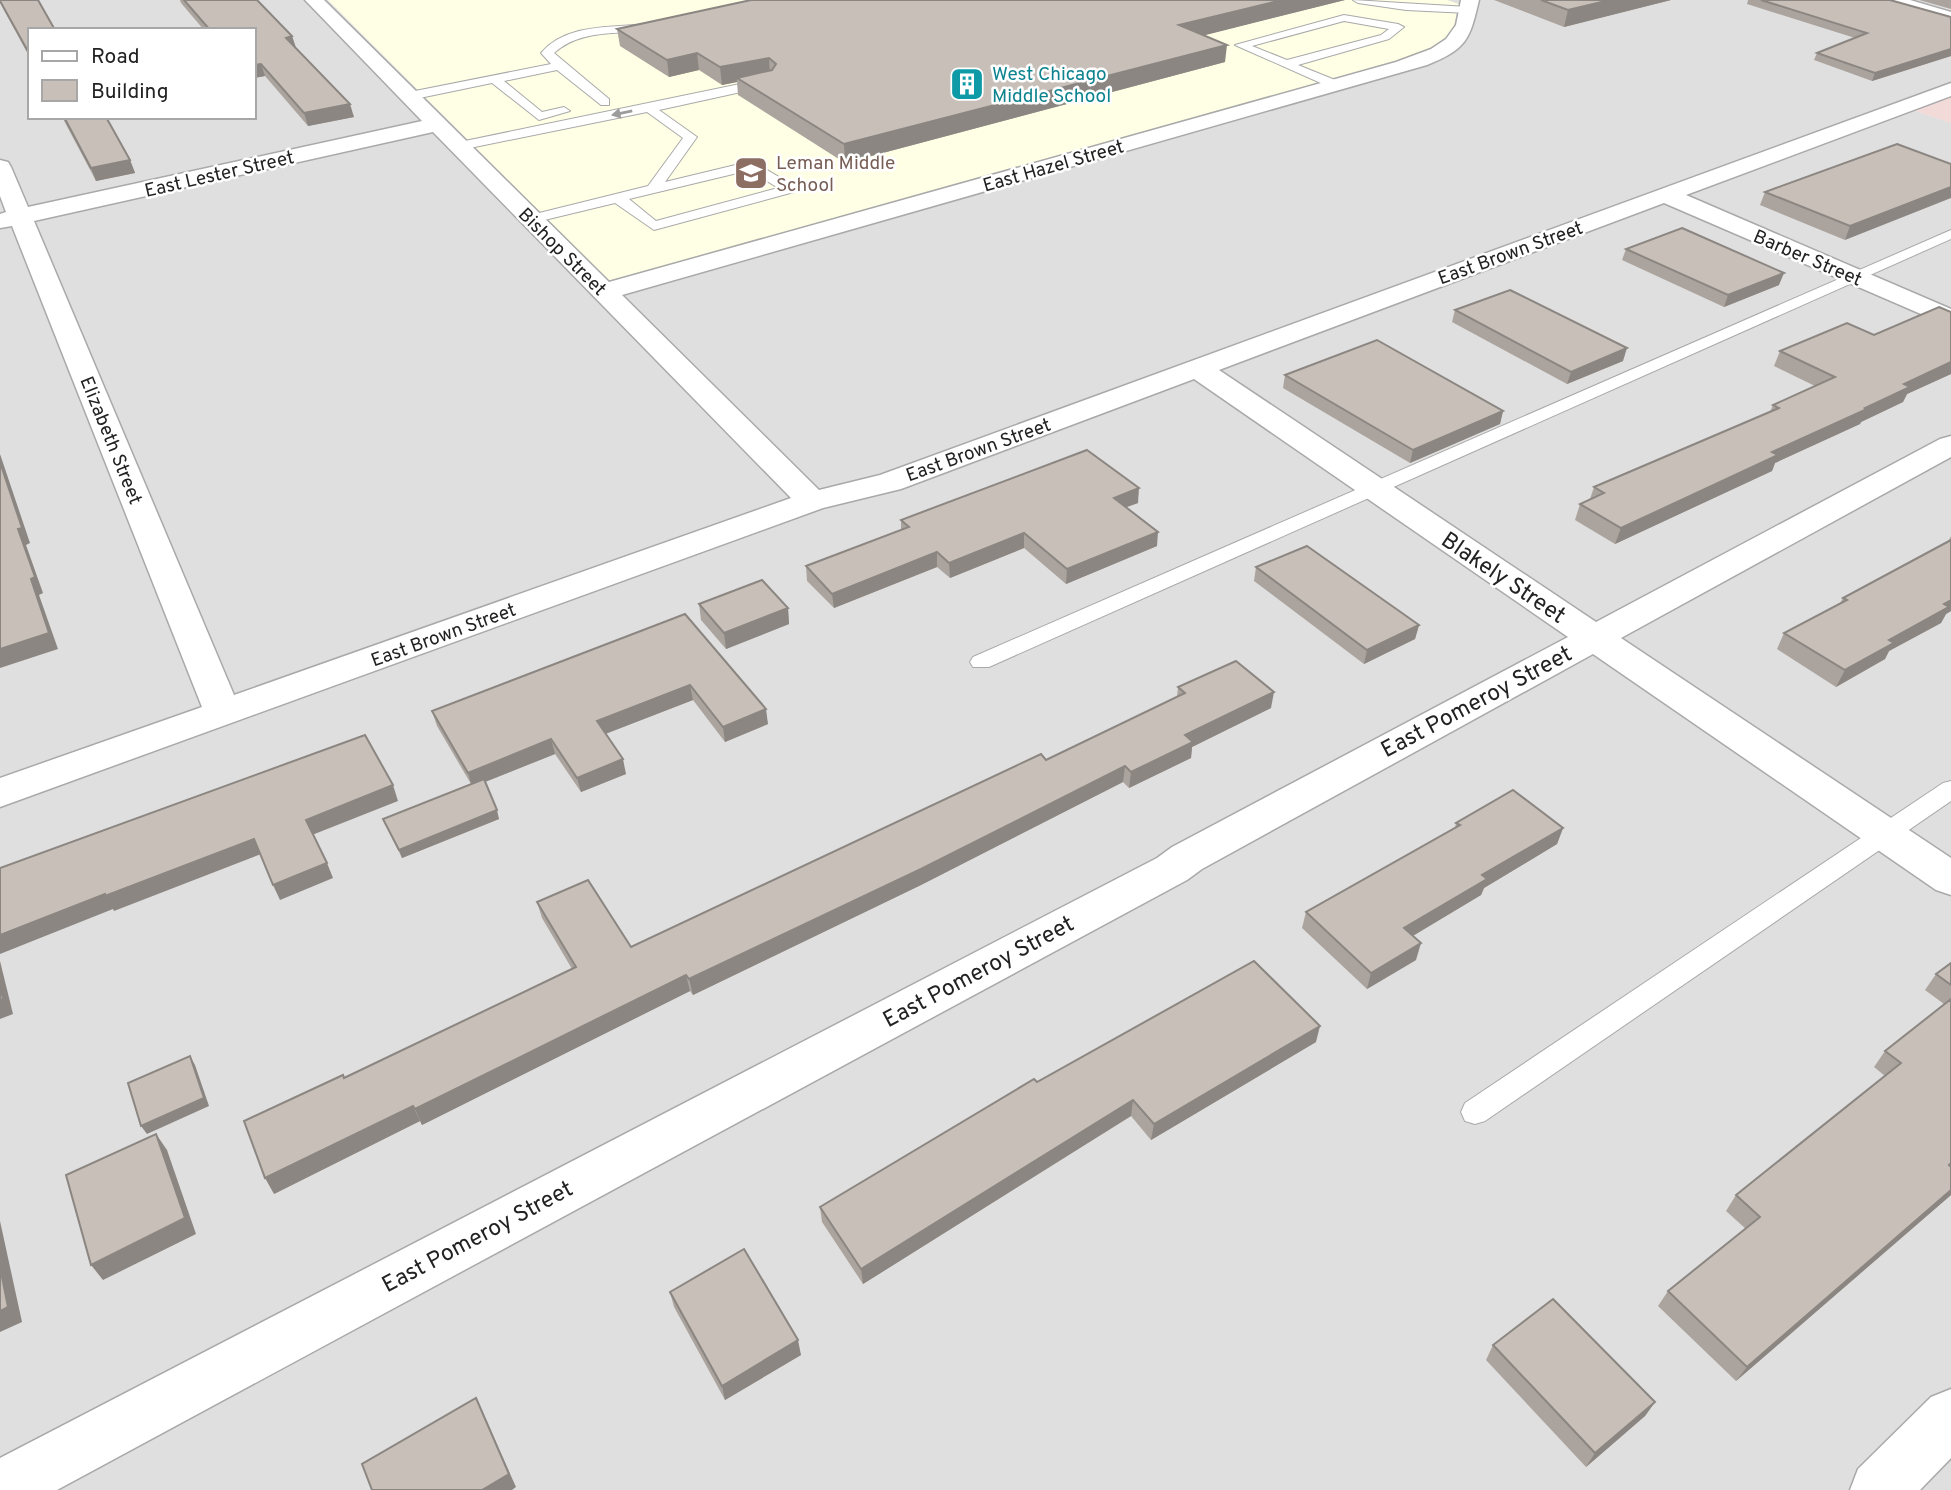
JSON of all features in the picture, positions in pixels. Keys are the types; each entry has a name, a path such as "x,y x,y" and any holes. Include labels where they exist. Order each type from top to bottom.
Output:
{"street":[{"name":"Bishop Street","path":"314,0 812,501"},
{"path":"1890,0 1951,18"},
{"name":"East Hazel Street","path":"604,292 1403,66 1454,43 1463,32 1469,5"},
{"name":"East Brown Street","path":"0,793 812,501 890,482 1951,89"},
{"name":"East Lester Street","path":"10,219 438,124"},
{"name":"Elizabeth Street","path":"0,167 10,219 223,713"},
{"name":"Barber Street","path":"1665,195 1951,318"},
{"name":"Blakely Street","path":"1197,368 1951,879"},
{"name":"East Pomeroy Street","path":"0,1489 1160,875 1951,445"},
{"path":"1879,1490 1951,1417"}],"lane":[{"path":"1358,0 1406,7 1469,5"},
{"path":"1286,64 1385,37 1398,27 1344,18 1241,45 1286,64 1336,85"},
{"path":"494,79 539,116 605,102 559,66 547,53 557,41 579,33 657,25"},
{"path":"410,96 559,66"},
{"path":"460,146 769,82"},
{"path":"649,108 690,137 653,189"},
{"path":"532,219 752,165 789,189 654,226 618,198"},
{"path":"981,662 1951,234"},
{"path":"1475,1112 1951,789"}],"shaded area":[{"path":"0,0 328,0 610,281 1459,5 1447,0 1951,0 1951,82 1893,103 1951,123 1951,1490 0,1490"},
{"name":"Leman Middle School","path":"328,0 1447,0 1459,4 1453,31 1434,48 1393,64 610,282"},
{"path":"1951,82 1951,123 1892,103"}],"building":[{"path":"38,0 54,28 28,28 28,51 0,1"},
{"path":"184,0 257,0 292,36 286,38 350,104 304,113 261,64 256,65 256,28 208,28"},
{"name":"West Chicago Middle School","path":"751,0 1282,0 1179,25 1227,45 844,144 737,78 772,70 776,64 769,58 720,67 697,53 667,60 617,29"},
{"path":"1541,0 1610,0 1568,10"},
{"path":"1761,0 1890,0 1951,17 1951,49 1875,73 1817,53 1867,33"},
{"path":"65,119 107,119 130,160 91,168"},
{"path":"1897,144 1951,164 1951,187 1850,226 1765,192"},
{"path":"1682,228 1784,273 1728,295 1626,249"},
{"path":"1510,290 1627,348 1571,372 1455,310"},
{"path":"1939,307 1951,312 1951,362 1904,384 1910,387 1772,452 1778,455 1621,528 1580,504 1604,493 1594,487 1779,408 1773,405 1835,377 1780,351 1847,323 1874,335"},
{"path":"1377,340 1503,411 1413,450 1285,375"},
{"path":"1087,450 1139,488 1114,498 1158,532 1067,569 1024,533 949,563 937,552 832,594 806,566 909,527 901,520"},
{"path":"0,462 22,528 18,529 35,577 31,579 49,633 0,649"},
{"path":"1951,540 1951,600 1944,604 1949,607 1889,640 1894,643 1845,670 1784,633 1847,600 1843,598"},
{"path":"1307,546 1419,625 1367,650 1256,567"},
{"path":"762,580 788,608 724,633 699,604"},
{"path":"685,614 766,709 723,727 690,685 597,721 623,759 577,778 551,739 468,773 432,711"},
{"path":"1236,661 1274,692 1185,735 1193,742 1131,772 1125,766 921,869 689,979 686,975 415,1109 413,1106 265,1178 244,1121 343,1075 344,1078 576,967 537,902 588,880 631,947 1041,754 1046,760 1185,693 1178,687"},
{"path":"365,735 393,785 306,820 327,863 273,885 254,839 0,935 0,868"},
{"path":"484,779 497,810 399,850 383,819"},
{"path":"1513,790 1563,828 1482,875 1487,879 1404,928 1421,943 1371,973 1306,912 1460,825 1456,823"},
{"path":"1254,961 1320,1026 1154,1124 1133,1100 861,1269 820,1207 1034,1079 1037,1082"},
{"path":"1951,963 1951,985 1936,974"},
{"path":"1951,999 1951,1190 1747,1367 1668,1291 1760,1217 1736,1195 1901,1063 1885,1051"},
{"path":"190,1056 204,1098 141,1126 128,1083"},
{"path":"156,1134 185,1218 91,1265 66,1175"},
{"path":"744,1249 798,1340 722,1386 670,1292"},
{"path":"0,1267 8,1307 0,1311"},
{"path":"1553,1299 1655,1402 1595,1453 1493,1345"},
{"path":"476,1398 509,1474 482,1490 372,1490 362,1464"}],"place":[{"name":"West Chicago Middle School","path":"967,84"},
{"name":"Leman Middle School","path":"751,173"}]}
